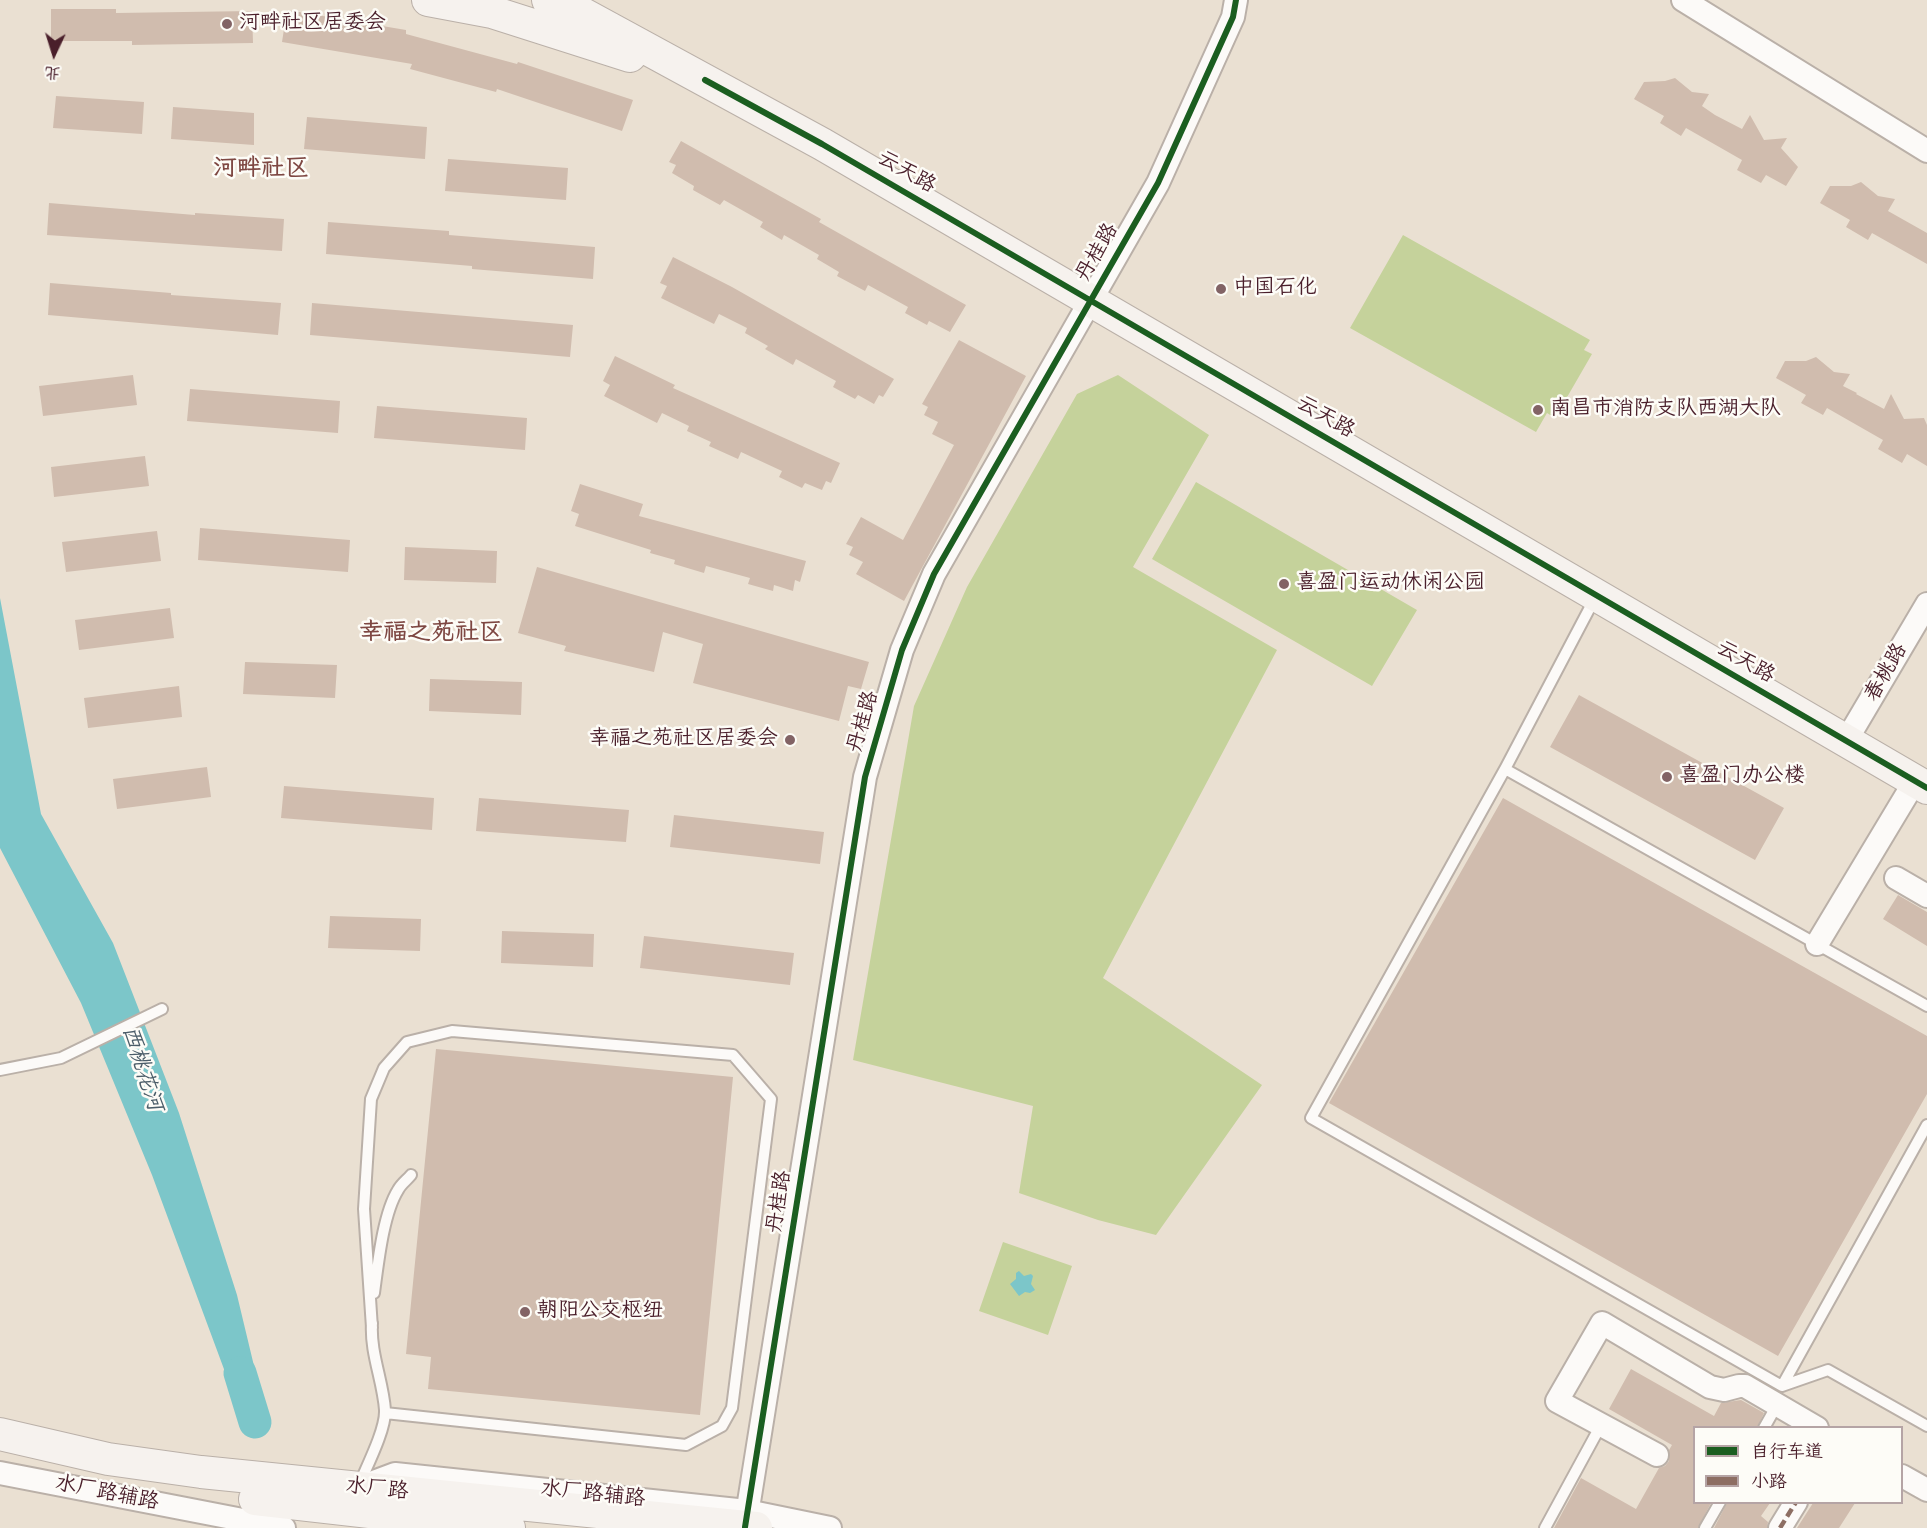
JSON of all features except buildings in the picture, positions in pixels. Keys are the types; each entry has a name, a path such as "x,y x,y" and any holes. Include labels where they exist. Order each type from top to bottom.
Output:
{"street":[{"name":"云天路","path":"428,0 492,12 705,80"},
{"name":"云天路","path":"548,0 574,9 822,144 1921,785"},
{"name":"丹桂路","path":"750,1522 865,777 902,650 934,574 1158,183 1233,17 1236,0"},
{"path":"1683,0 1927,151"},
{"name":"春桃路","path":"1846,741 1927,604"},
{"path":"1817,944 1921,785"},
{"path":"1896,878 1927,896"},
{"path":"1657,1455 1557,1401 1602,1323 1710,1387 1724,1390 1745,1386 1780,1395 1815,1426"},
{"name":"水厂路","path":"0,1434 108,1459 201,1472 349,1506 750,1522"},
{"name":"水厂路","path":"0,1456 106,1479 349,1506 509,1528"},
{"name":"水厂路辅路","path":"0,1473 284,1528"},
{"path":"1903,1477 1927,1490"},
{"path":"1780,1528 1795,1504"},
{"path":"750,1522 830,1528"}],"lane":[{"path":"1596,595 1504,768 1311,1118 1780,1395"},
{"path":"1504,768 1927,1006"},
{"path":"0,1070 66,1056 162,1010"},
{"path":"349,1506 378,1439 385,1413 375,1362 364,1209 371,1099 384,1068 407,1042 452,1031 733,1055 771,1099 732,1408 722,1426 686,1445 385,1413"},
{"path":"1765,1426 1927,1125"},
{"path":"372,1328 378,1268 392,1204 399,1189 411,1175"},
{"path":"1780,1395 1828,1370 1927,1426"},
{"path":"1545,1528 1601,1425"},
{"path":"1705,1528 1719,1504"}],"green space":[{"path":"1403,235 1590,340 1584,350 1592,354 1555,418 1547,413 1536,432 1350,328"},
{"path":"1118,375 1209,435 1133,567 1277,650 1103,978 1262,1085 1156,1235 1098,1220 1019,1193 1033,1106 853,1060 914,706 967,587 1077,394"},
{"name":"喜盈门运动休闲公园","path":"1196,482 1417,610 1372,686 1152,559"},
{"path":"1003,1242 1072,1266 1048,1335 979,1311"}],"water":[{"path":"0,598 41,814 113,943 179,1113 237,1295 266,1416 241,1415 152,1175 81,1003 0,848"},
{"path":"1019,1271 1024,1276 1031,1274 1033,1276 1031,1284 1035,1290 1019,1296 1010,1284 1016,1279 1016,1273"}],"waterway":[{"name":"西桃花河","path":"240,1373 255,1422"}],"marked path":[{"path":"1780,1528 1795,1504"}],"cycle path":[{"path":"745,1527 865,777 902,650 934,574 1158,183 1233,17 1236,0"},
{"path":"705,80 822,144 1927,788"}],"place":[{"name":"河畔社区居委会","path":"227,24"},
{"name":"中国石化","path":"1221,289"},
{"name":"南昌市消防支队西湖大队","path":"1538,410"},
{"name":"喜盈门运动休闲公园","path":"1284,584"},
{"name":"幸福之苑社区居委会","path":"790,740"},
{"name":"喜盈门办公楼","path":"1667,777"},
{"name":"朝阳公交枢纽","path":"525,1312"}],"district":[{"name":"河畔社区","path":"261,170"},
{"name":"幸福之苑社区","path":"431,634"}]}
